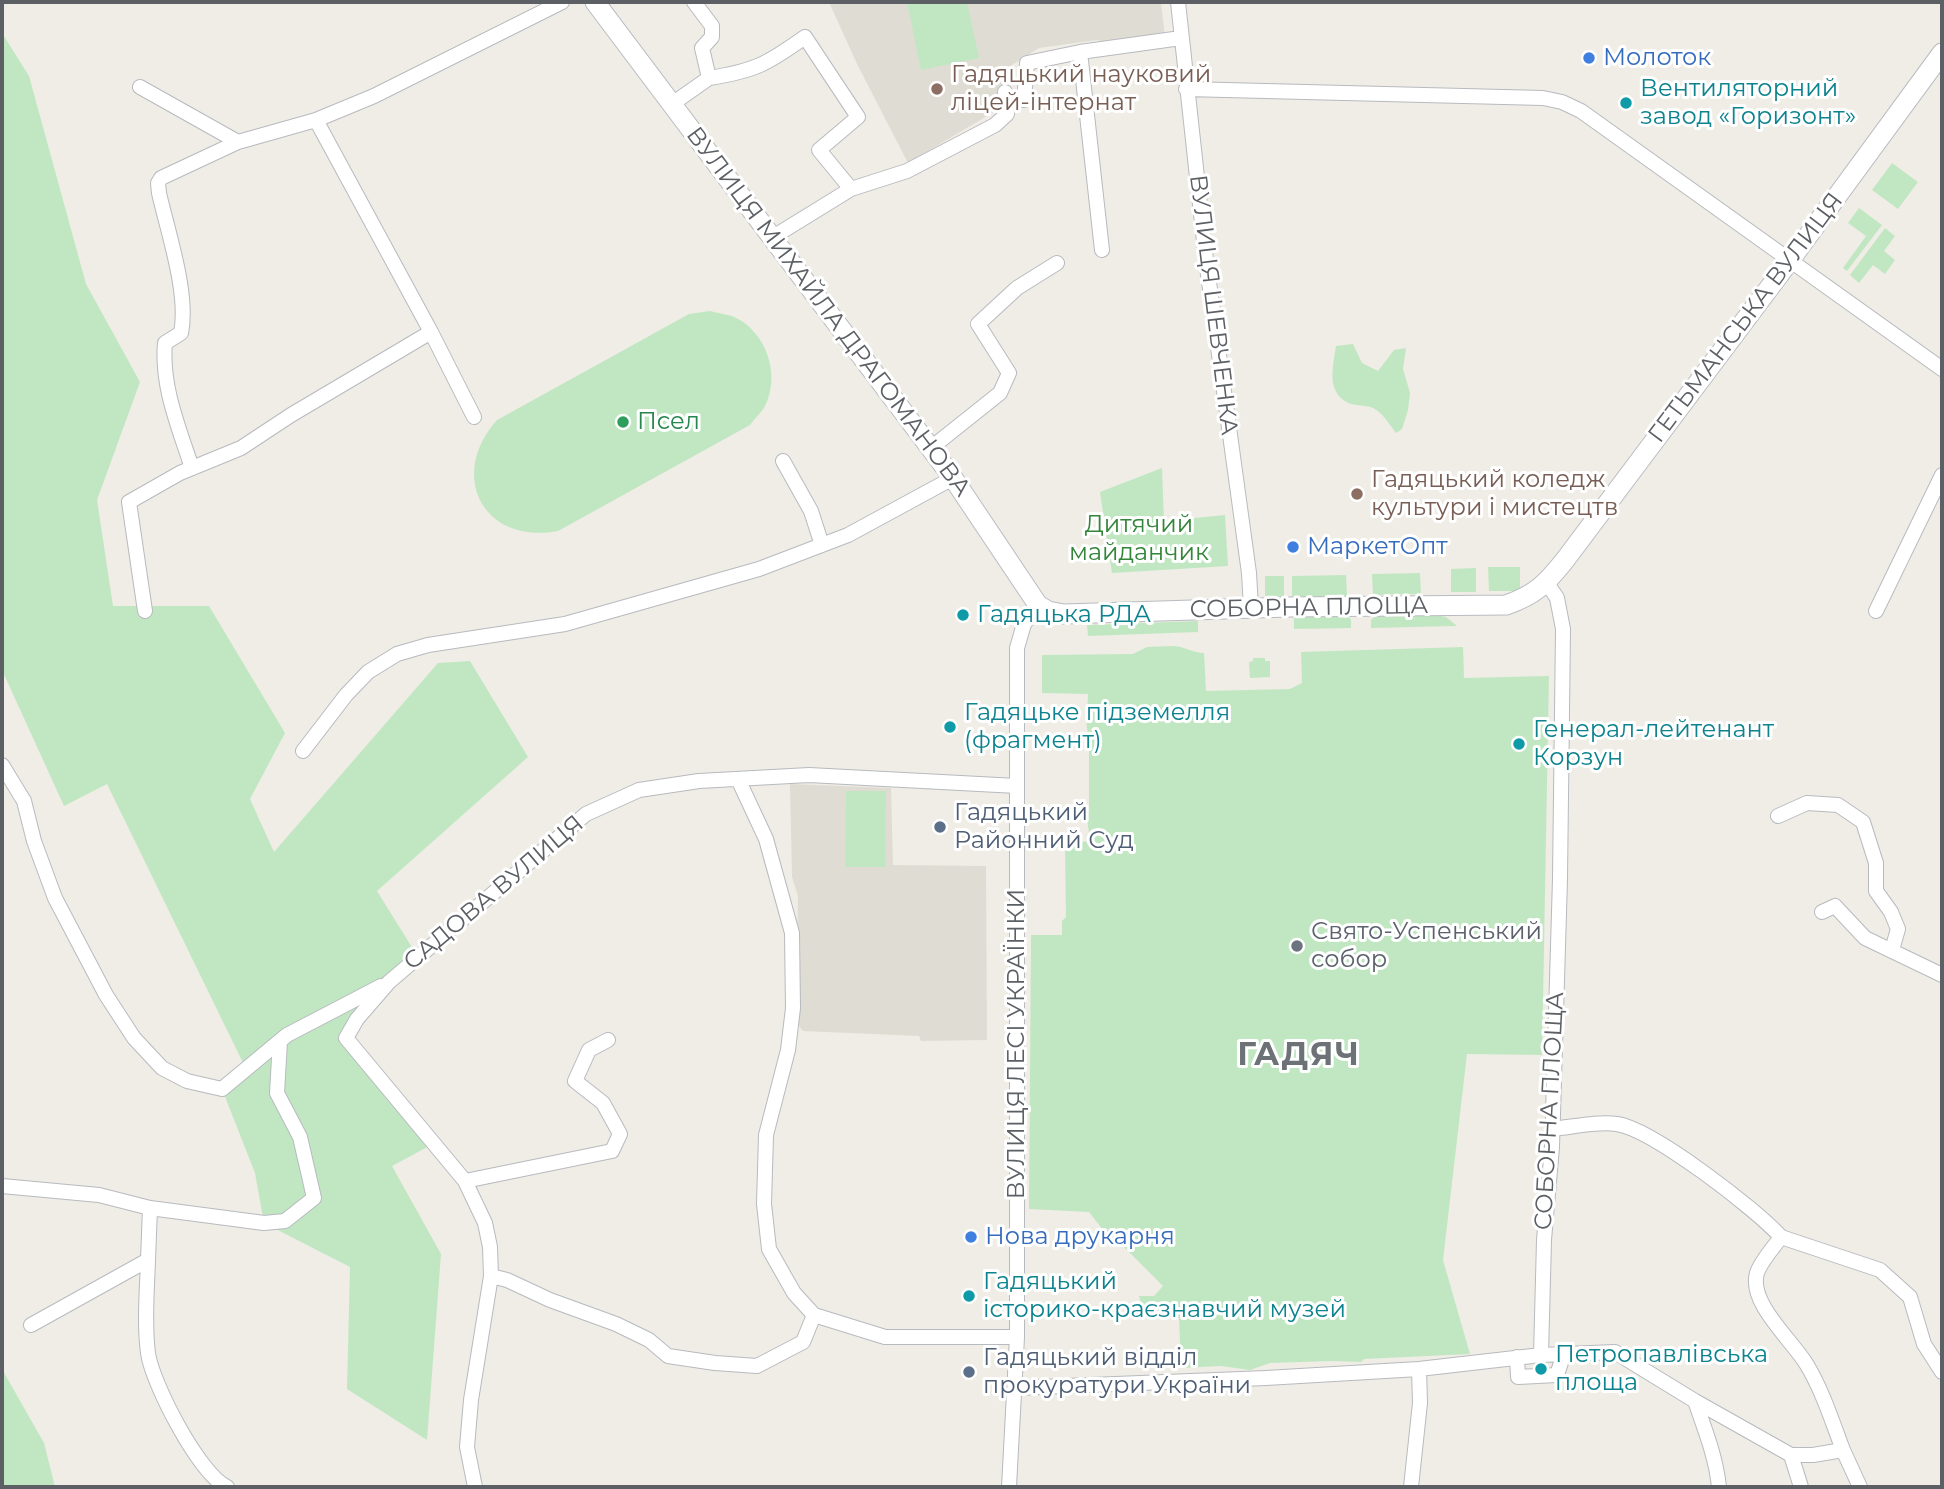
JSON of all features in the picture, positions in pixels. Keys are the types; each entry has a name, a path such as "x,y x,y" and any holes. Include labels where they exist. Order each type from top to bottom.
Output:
{"street":[{"path":"192,468 173,411 164,359 165,343 181,333 183,325 182,291 158,183 161,178 237,142 316,120 374,96 562,2"},
{"name":"ВУЛИЦЯ МИХАЙЛА ДРАГОМАНОВА","path":"595,2 931,448 1038,605"},
{"path":"694,2 712,26 712,37 702,48 709,78"},
{"name":"ВУЛИЦЯ ШЕВЧЕНКА","path":"1178,2 1206,260 1249,573 1251,608"},
{"path":"672,104 709,78 745,72 772,61 805,37 858,117 819,149 850,189"},
{"path":"1024,100 1027,62 1181,38"},
{"path":"1080,52 1102,250"},
{"name":"ГЕТЬМАНСЬКА ВУЛИЦЯ","path":"1548,583 1791,260 1942,53"},
{"path":"140,87 237,142"},
{"path":"1186,89 1543,98 1562,102 1581,111 1942,369"},
{"path":"773,237 850,189 907,172 995,125 1007,114 1005,92"},
{"path":"316,120 474,417"},
{"path":"931,448 1000,393 1009,373 978,324 1017,288 1057,262"},
{"path":"145,611 129,502 192,468 242,448 290,415 431,332"},
{"path":"783,461 811,511 822,545"},
{"path":"1876,611 1942,475"},
{"path":"303,751 346,695 368,672 397,654 428,645 565,624 759,569 849,535 953,478"},
{"name":"СОБОРНА ПЛОЩА","path":"1038,605 1048,611 1064,614 1251,608 1506,605 1528,597 1548,583 1557,598 1563,629 1560,879 1541,1355"},
{"name":"ВУЛИЦЯ ЛЕСІ УКРАЇНКИ","path":"1009,1487 1017,1337 1017,648 1024,624 1038,605"},
{"name":"САДОВА ВУЛИЦЯ","path":"2,765 24,801 34,841 55,898 106,995 134,1038 162,1068 187,1081 222,1089 287,1035 389,982"},
{"name":"САДОВА ВУЛИЦЯ","path":"466,1181 346,1038 357,1019 389,982 586,814 639,790 699,781 809,775 1017,786"},
{"path":"738,779 766,839 792,933 793,1008 788,1050 766,1135 764,1204 769,1249 794,1293 814,1315 885,1337 1017,1337"},
{"path":"1778,816 1807,803 1838,806 1863,822 1876,863 1877,891 1898,929 1892,950"},
{"path":"1822,912 1835,906 1865,938 1942,975"},
{"path":"475,1487 467,1447 471,1400 491,1276 490,1247 485,1223 466,1181 612,1151 620,1134 603,1103 575,1081 589,1050 608,1040"},
{"path":"2,1186 99,1195 150,1208 264,1223 285,1221 313,1198 300,1138 277,1093 280,1041"},
{"path":"1552,1129 1615,1124 1637,1129 1711,1178 1769,1224 1781,1237 1880,1270 1910,1297 1924,1344 1942,1372"},
{"path":"150,1208 148,1355 180,1429 201,1463 227,1487"},
{"path":"1781,1237 1757,1274 1759,1296 1772,1321 1807,1364 1860,1487"},
{"path":"31,1325 148,1260"},
{"path":"491,1276 616,1324 649,1340 668,1356 715,1363 757,1366 803,1342 814,1315"},
{"path":"1016,1388 1419,1369 1517,1357 1615,1352 1791,1455 1813,1455 1843,1450"},
{"path":"1517,1357 1518,1377 1557,1375 1564,1353"},
{"path":"1411,1487 1420,1403 1419,1369"},
{"path":"1695,1401 1710,1444 1718,1487"},
{"path":"1791,1455 1801,1487"}],"shaded area":[{"name":"Гадяцький науковий ліцей-інтернат","path":"829,2 1161,2 1165,37 1119,44 1097,40 1039,48 1004,70 1002,107 908,163 857,64"},
{"path":"790,784 891,788 893,865 986,866 987,1040 921,1041 919,1036 803,1031 796,1022 798,896 792,877"}],"green space":[{"path":"907,2 967,2 979,58 921,70"},
{"path":"2,33 29,76 86,284 140,382 97,500 113,606 209,606 285,733 250,799 274,852 438,663 470,661 528,757 377,891 418,957 346,1038 433,1144 392,1166 441,1254 427,1440 347,1389 350,1267 264,1223 255,1173 222,1089 246,1069 107,784 64,806 2,670"},
{"path":"1892,163 1918,182 1898,209 1872,190"},
{"path":"1859,208 1882,225 1847,271 1843,268 1866,236 1848,223"},
{"path":"1885,228 1895,236 1884,251 1895,260 1885,274 1873,265 1859,283 1850,275"},
{"name":"Псел","path":"710,311 732,316 744,323 754,332 768,355 771,368 769,395 764,408 750,425 558,531 532,533 510,527 493,517 481,502 475,483 475,463 482,441 497,420 689,314"},
{"path":"1353,344 1362,363 1378,371 1394,350 1406,348 1403,369 1410,393 1408,410 1402,429 1396,433 1376,410 1351,404 1337,394 1333,379 1336,346"},
{"name":"Дитячий майданчик","path":"1162,468 1164,521 1225,515 1228,566 1112,573 1100,492"},
{"path":"1488,567 1520,567 1520,591 1489,591"},
{"path":"1476,568 1476,592 1451,592 1451,569"},
{"path":"1420,573 1421,594 1373,595 1372,574"},
{"path":"1346,575 1347,596 1292,597 1292,576"},
{"path":"1265,576 1284,576 1284,597 1265,598"},
{"path":"1348,616 1351,628 1294,629 1294,617"},
{"path":"1375,616 1446,617 1457,626 1371,628 1371,620"},
{"path":"1198,621 1198,632 1088,636 1087,625"},
{"path":"1174,646 1204,653 1206,691 1290,689 1302,683 1301,652 1463,647 1464,678 1549,676 1542,1055 1467,1054 1443,1260 1470,1354 1364,1359 1361,1362 1270,1363 1250,1370 1221,1366 1181,1368 1179,1318 1142,1308 1139,1296 1154,1296 1163,1286 1124,1247 1110,1239 1089,1212 1029,1209 1031,935 1062,935 1062,921 1066,917 1065,844 1090,841 1087,818 1088,694 1042,693 1042,655 1133,654 1147,647"},
{"path":"1253,658 1270,661 1270,677 1250,678 1249,662 1253,661"},
{"path":"846,791 886,791 885,867 845,867"},
{"path":"2,1369 44,1443 55,1487 2,1487"}],"place":[{"name":"Молоток","path":"1589,58"},
{"name":"Гадяцький науковий ліцей-інтернат","path":"937,89"},
{"name":"Вентиляторний завод «Горизонт»","path":"1626,103"},
{"name":"Псел","path":"623,422"},
{"name":"Гадяцький коледж культури і мистецтв","path":"1357,494"},
{"name":"МаркетОпт","path":"1293,547"},
{"name":"Гадяцька РДА","path":"963,615"},
{"name":"Гадяцьке підземелля (фрагмент)","path":"950,727"},
{"name":"Генерал-лейтенант Корзун","path":"1519,744"},
{"name":"Гадяцький Районний Суд","path":"940,827"},
{"name":"Свято-Успенський собор","path":"1297,946"},
{"name":"Нова друкарня","path":"971,1237"},
{"name":"Гадяцький історико-краєзнавчий музей","path":"969,1296"},
{"name":"Петропавлівська площа","path":"1541,1369"},
{"name":"Гадяцький відділ прокуратури України","path":"969,1372"}],"district":[{"name":"ГАДЯЧ","path":"1299,1056"}]}
